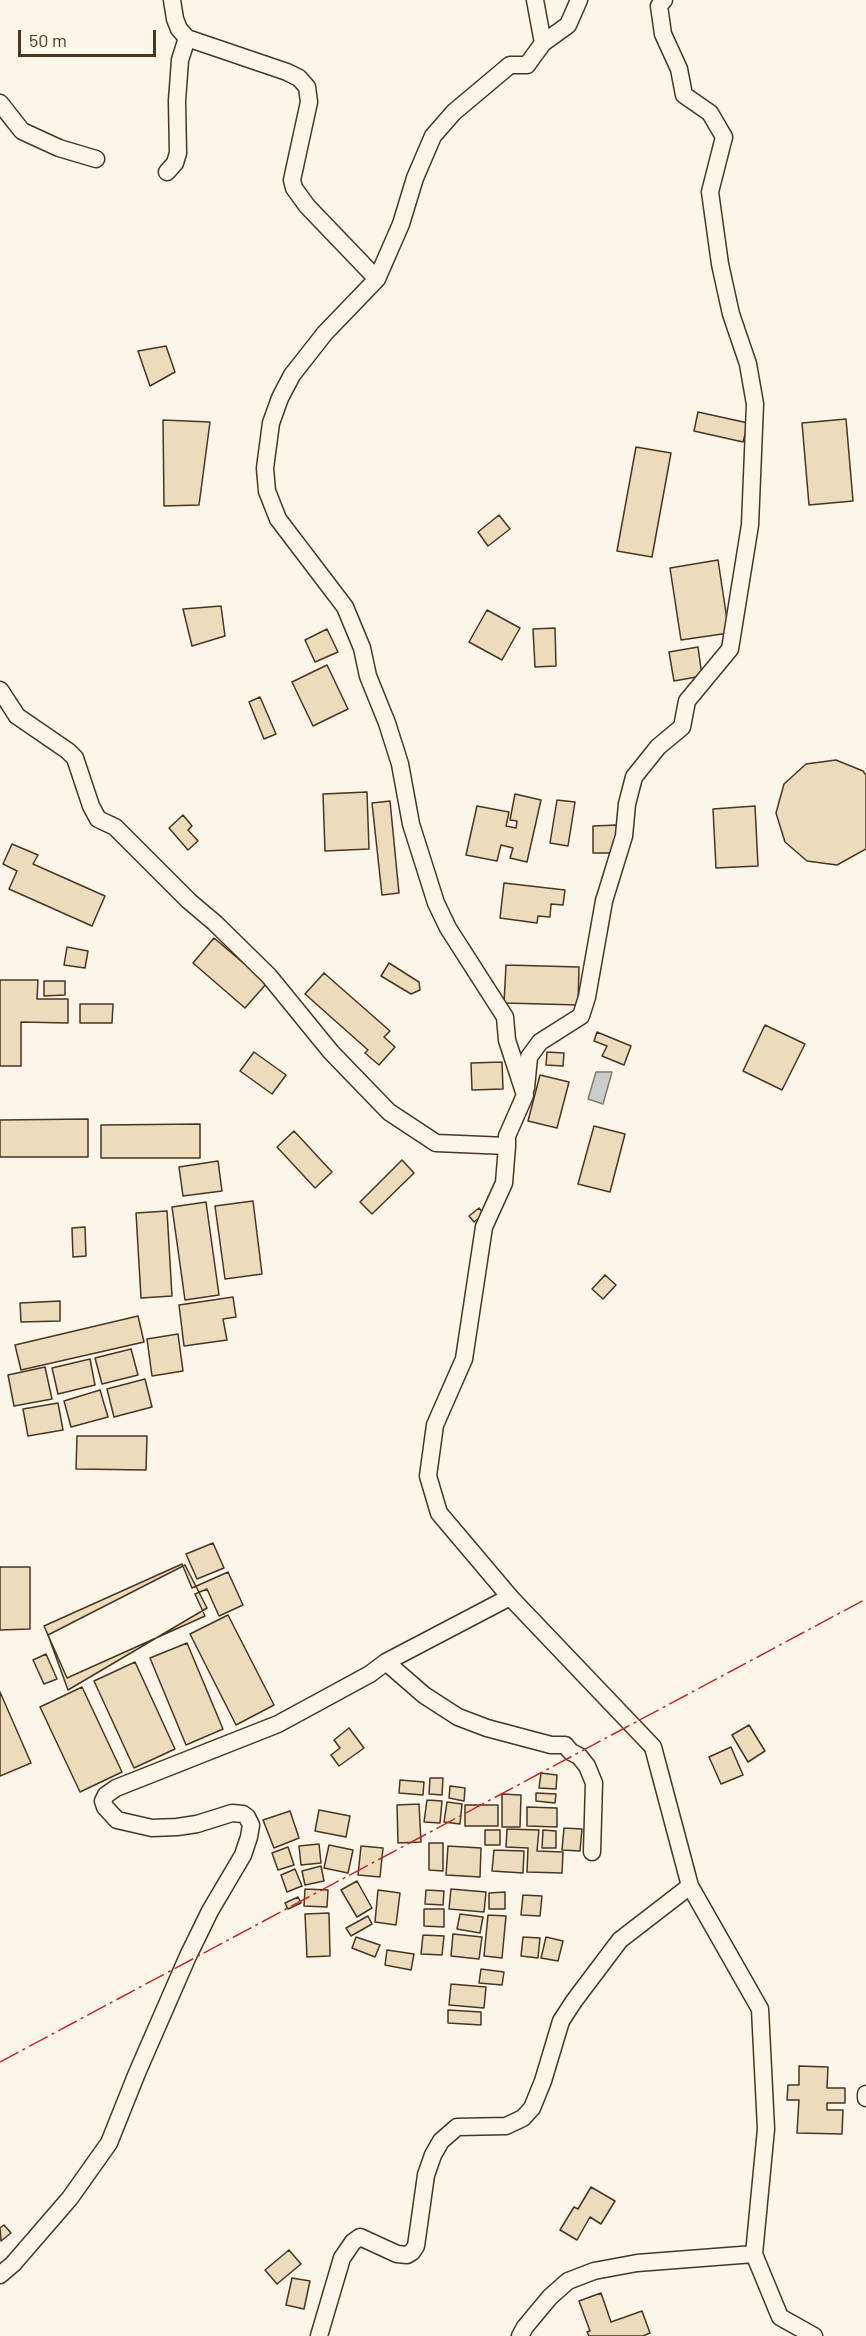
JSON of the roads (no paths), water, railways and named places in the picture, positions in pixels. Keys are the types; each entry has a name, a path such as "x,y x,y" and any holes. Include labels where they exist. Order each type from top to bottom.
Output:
{"street":[{"path":"172,0 175,19 179,29 187,38 287,72 299,78 307,87 309,102 292,180 294,188 307,206 377,279"},
{"path":"535,0 543,43"},
{"path":"525,1095 507,1040 505,1017 448,928 435,903 411,824 397,753 368,676 363,648 345,607 278,519 267,490 265,468 271,423 280,398 292,375 325,333 377,279 401,224 415,178 433,136 454,112 510,65 527,65 543,43 568,25 579,0"},
{"path":"664,0 659,6 663,34 679,69 684,95 710,112 724,137 710,192 730,314 748,364 755,404 750,525 730,649 687,701 682,727 658,747 634,777 627,804 624,836 604,901 587,997 581,1016 540,1042 529,1057 525,1095 507,1136 504,1184 484,1227 464,1359 435,1425 428,1476 439,1513 510,1597 653,1746 690,1886 760,2009 766,2129 754,2254 780,2317 814,2336"},
{"path":"167,172 175,163 178,153 177,101 180,60 187,38"},
{"path":"0,102 22,131 59,148 96,159"},
{"path":"0,690 17,716 68,751 75,759 91,806 98,819 115,827 269,976 331,1052 389,1113 436,1143 507,1146"},
{"path":"0,2275 13,2264 70,2198 109,2143 136,2073 188,1956 210,1911 243,1855 249,1837 251,1825 243,1814 232,1813 187,1826 152,1828 117,1820 105,1807 103,1801 106,1795 116,1788 278,1724 370,1674 386,1662 510,1597"},
{"path":"386,1662 431,1700 458,1717 487,1728 551,1745 565,1745 579,1756 587,1766 594,1783 592,1852"},
{"path":"319,2336 342,2258 353,2242 360,2237 397,2254 407,2255 412,2252 416,2246 426,2175 441,2141 457,2127 506,2126 523,2118 532,2108 543,2081 561,2021 574,2001 620,1940 690,1886"},
{"path":"520,2336 550,2297 568,2281 594,2271 637,2263 754,2254"}]}
